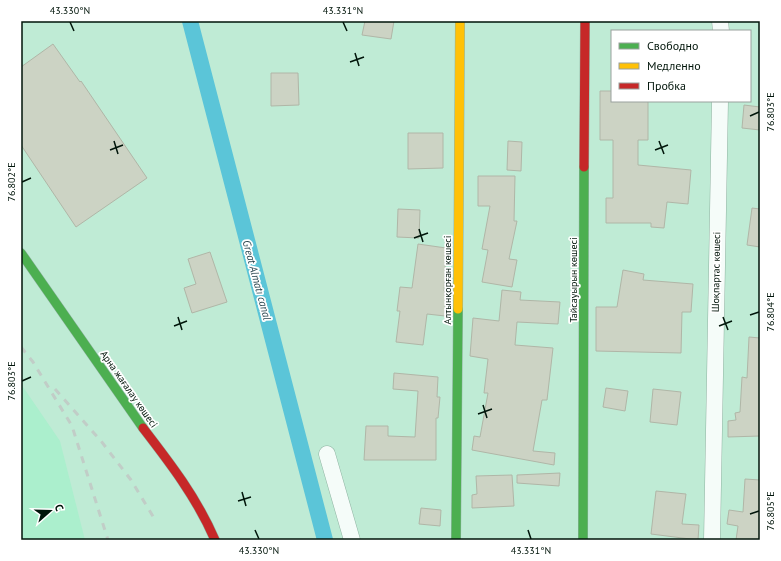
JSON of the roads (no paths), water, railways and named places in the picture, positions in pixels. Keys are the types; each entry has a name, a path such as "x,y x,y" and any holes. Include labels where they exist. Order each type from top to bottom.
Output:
{"street":[{"name":"Алтынқорған көшесі","path":"456,540 460,21"},
{"name":"Тайсауырын көшесі","path":"583,540 585,21"},
{"name":"Шоқпартас көшесі","path":"712,540 720,102"},
{"name":"Арна жағалау көшесі","path":"21,253 131,412 179,477 207,519 215,540"},
{"path":"327,454 352,540"}],"waterway":[{"name":"Great Almatı canal","path":"190,21 325,540"}],"railway":[{"path":"21,347 33,362 72,426 108,540"},
{"path":"55,389 101,441 131,480 154,518"}]}
